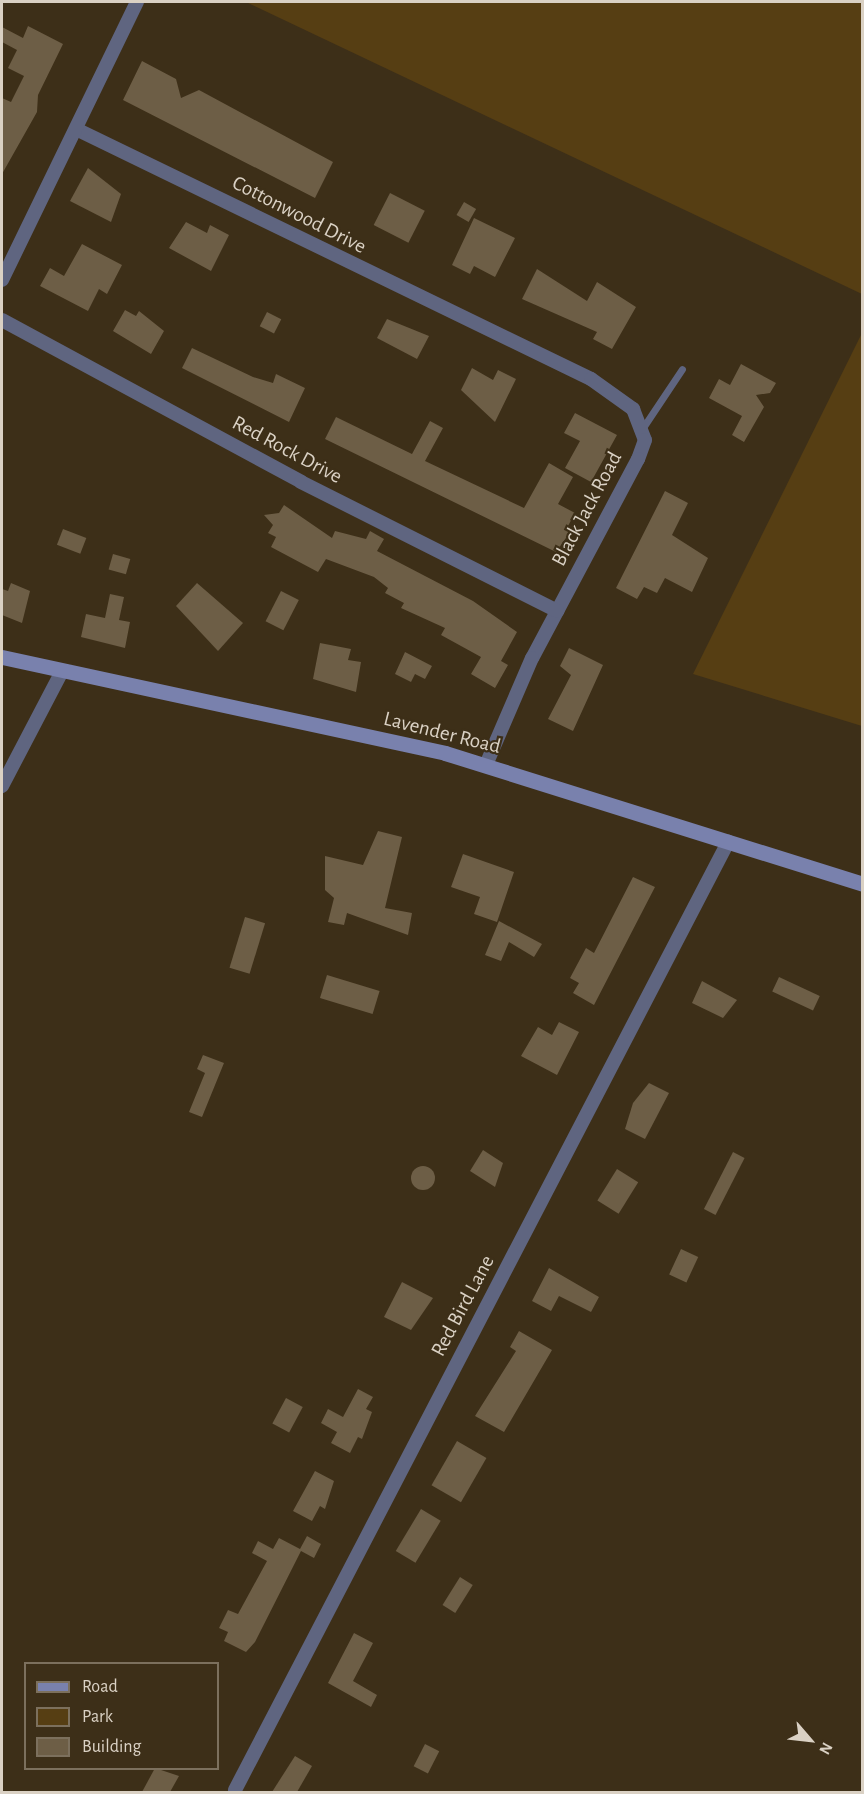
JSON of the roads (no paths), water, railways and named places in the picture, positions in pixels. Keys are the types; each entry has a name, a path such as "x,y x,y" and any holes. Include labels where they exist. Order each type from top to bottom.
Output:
{"street":[{"path":"2,280 78,130 137,2"},
{"name":"Cottonwood Drive","path":"78,130 609,389 633,409 642,429"},
{"name":"Red Rock Drive","path":"2,320 301,482 557,611"},
{"name":"Black Jack Road","path":"486,765 557,611 638,459 645,440 642,429"},
{"name":"Lavender Road","path":"2,657 61,673 486,765 862,884"},
{"path":"2,786 61,673"},
{"name":"Red Bird Lane","path":"235,1790 728,842"}],"lane":[{"path":"642,429 681,369"}]}
